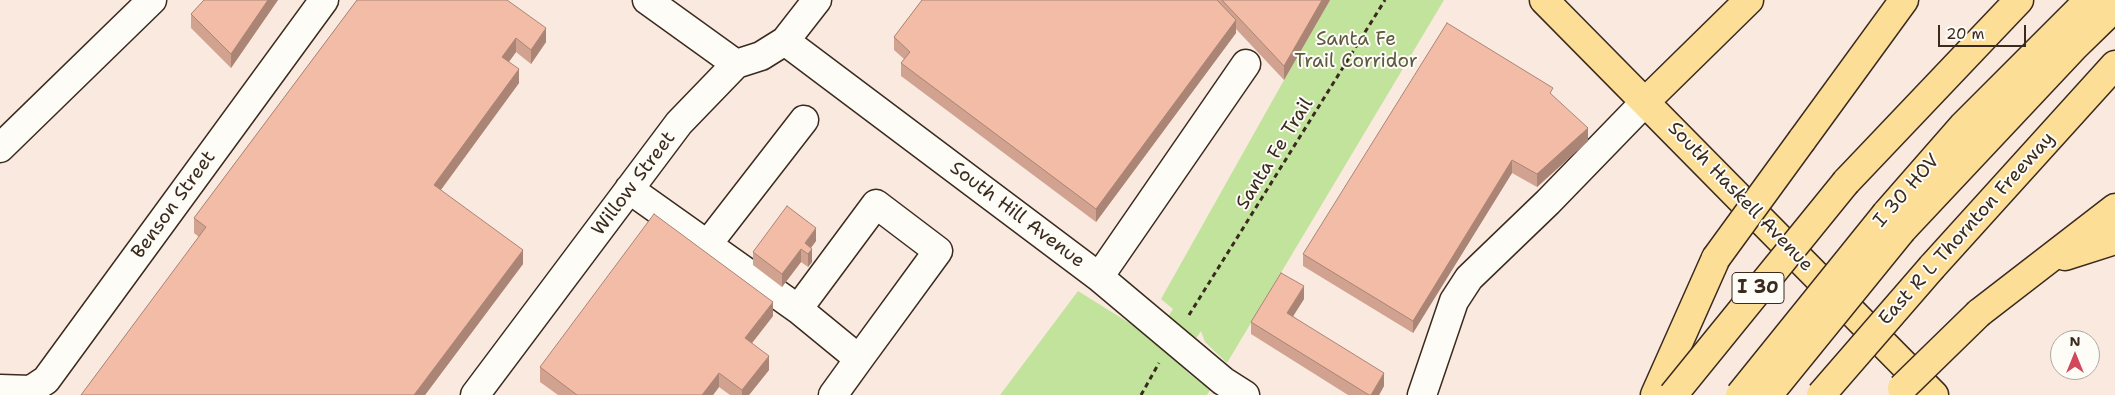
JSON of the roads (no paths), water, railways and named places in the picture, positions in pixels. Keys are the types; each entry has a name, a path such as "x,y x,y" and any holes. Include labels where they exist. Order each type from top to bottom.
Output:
{"main road":[{"name":"South Haskell Avenue","path":"1544,0 1934,395"},
{"path":"1646,102 1749,0"},
{"path":"1655,395 1716,258 1904,0"},
{"name":"I 30","path":"1673,395 1846,182 2019,0"},
{"name":"I 30 HOV","path":"1768,395 1963,126 2089,0"},
{"name":"I 30 HOV","path":"1740,395 1894,222 2115,6"},
{"name":"East R L Thornton Freeway","path":"1821,395 1932,267 2115,65"},
{"path":"1896,395 1979,313 2049,261 2115,208"},
{"path":"2049,261 2115,240"}],"street":[{"path":"0,148 152,0"},
{"name":"Benson Street","path":"6,390 31,390 46,380 324,0"},
{"path":"647,0 736,64"},
{"name":"Willow Street","path":"481,393 629,189 679,124 736,64 761,56 785,41 817,0"},
{"name":"South Hill Avenue","path":"785,41 1099,277 1223,381 1245,395"},
{"path":"1099,277 1246,64"},
{"path":"1422,395 1454,301 1469,278 1548,202 1646,102"},
{"path":"706,245 804,120"},
{"path":"629,189 798,309 859,359"},
{"path":"798,309 876,204 938,251 832,395"}],"park label":[{"name":"Santa Fe Trail Corridor","path":"1356,51"}]}
